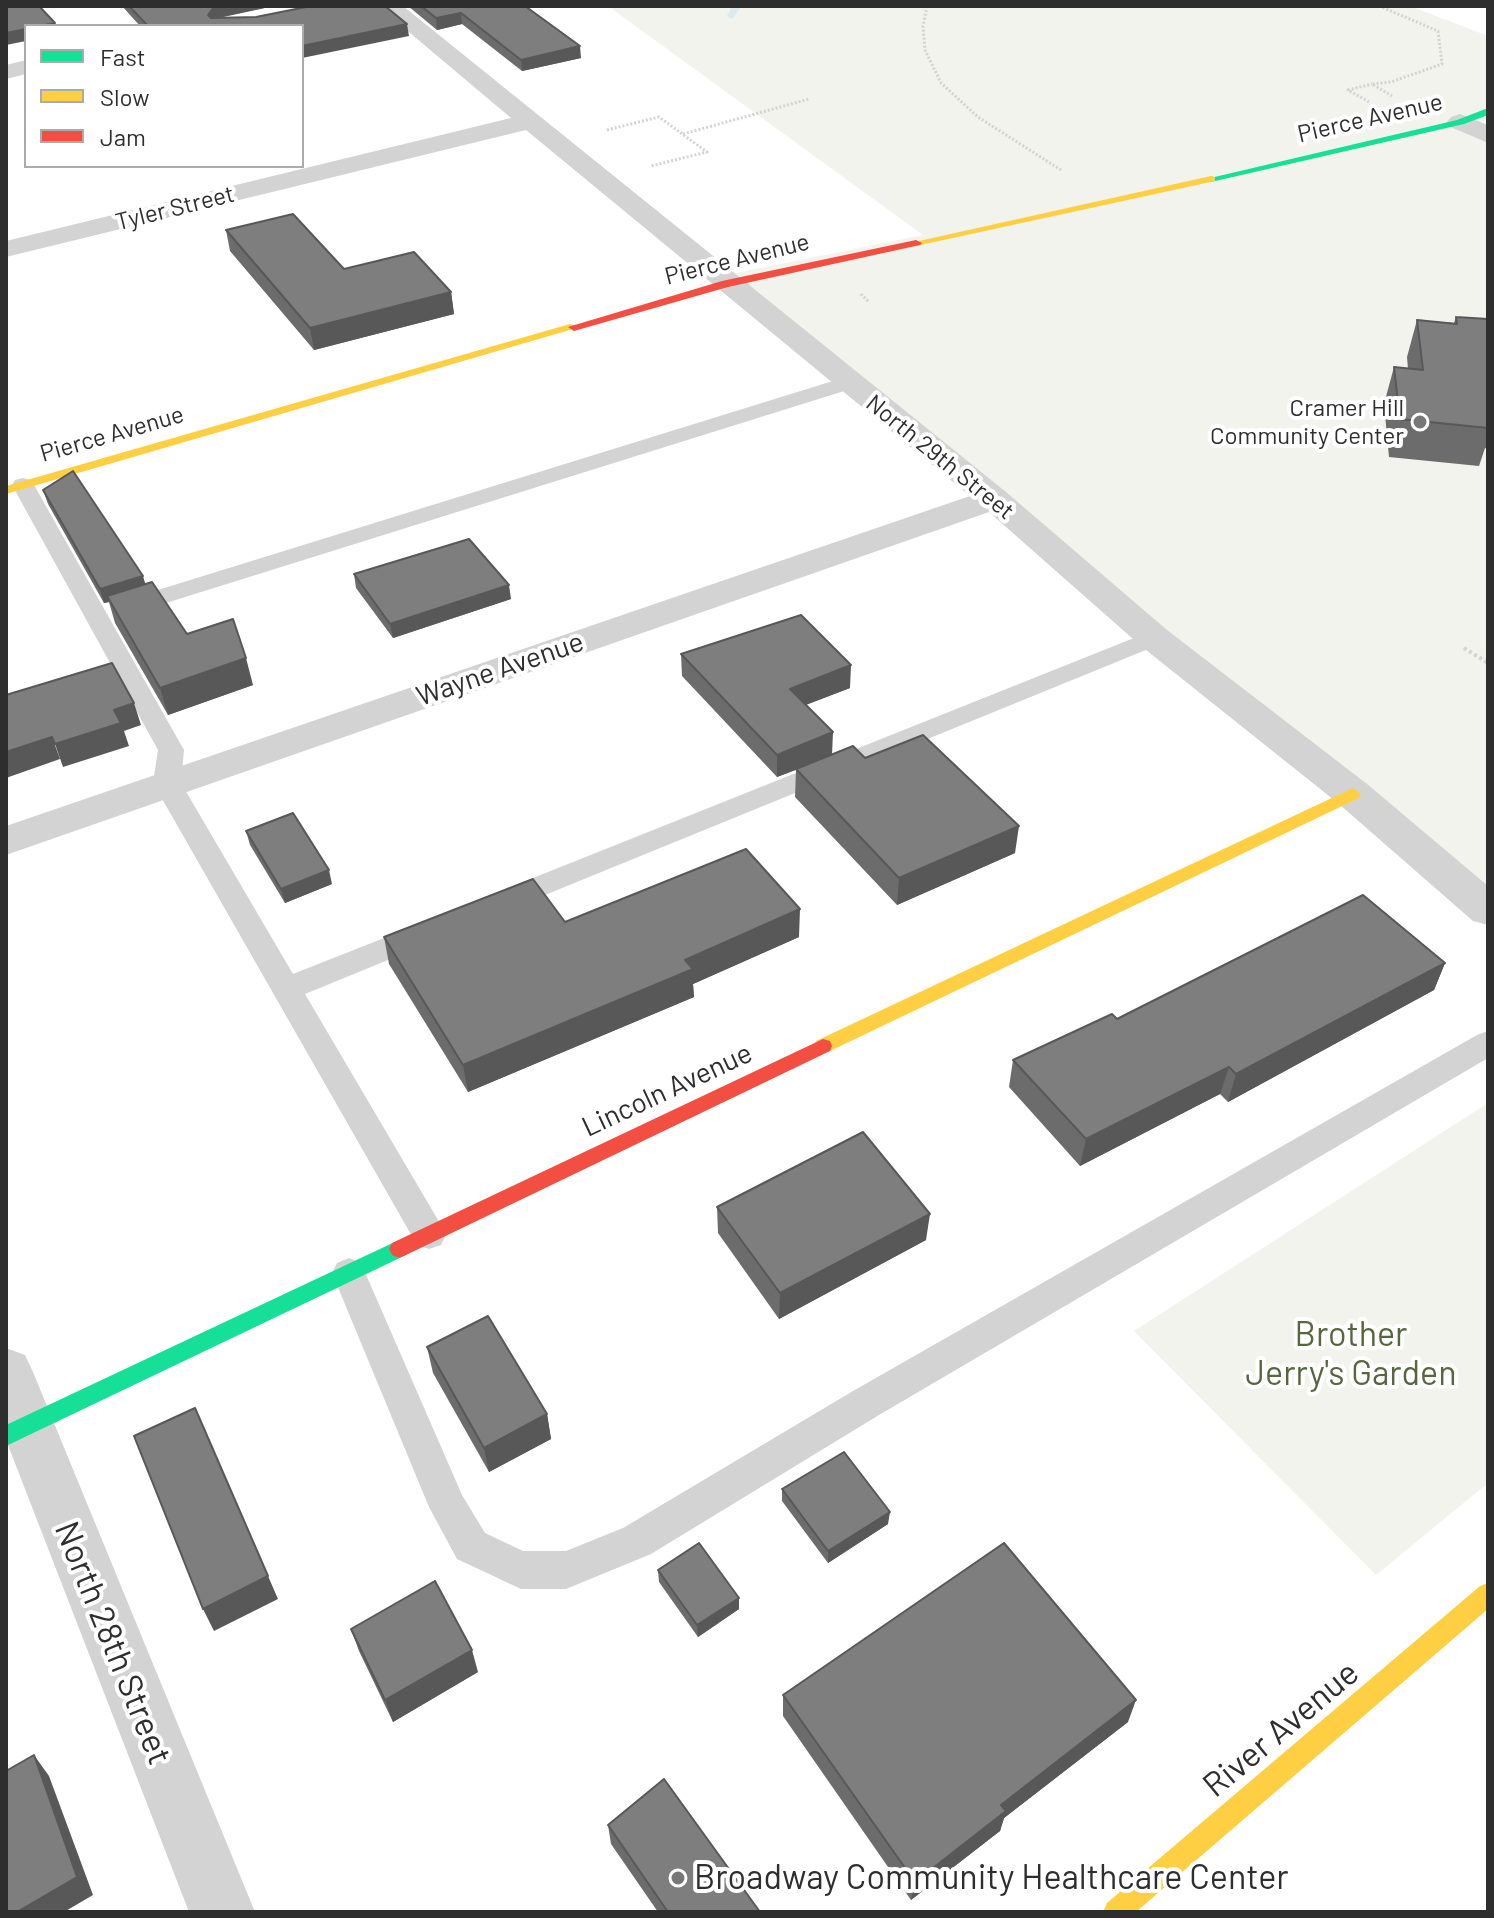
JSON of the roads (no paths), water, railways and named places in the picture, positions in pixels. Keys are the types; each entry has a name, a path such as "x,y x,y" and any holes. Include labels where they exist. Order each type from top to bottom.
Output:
{"street":[{"name":"North 29th Street","path":"389,6 726,284 994,499 1154,638 1353,794 1488,910"},
{"name":"Pierce Avenue","path":"14,487 726,284 1159,191 1460,122 1488,111"},
{"name":"Tyler Street","path":"6,249 531,121"},
{"path":"1460,122 1488,135"},
{"name":"Wayne Avenue","path":"6,841 994,499"},
{"name":"Lincoln Avenue","path":"16,1431 1353,794"},
{"name":"North 28th Street","path":"6,1372 16,1431 222,1912"},
{"name":"River Avenue","path":"1116,1912 1488,1594"}],"lane":[{"path":"97,617 849,382"},
{"path":"14,487 97,617 171,750 167,783 429,1235"},
{"path":"477,911 1154,638"},
{"path":"286,989 448,923"},
{"path":"349,1273 448,1507 471,1546 521,1570 566,1570 637,1541 866,1403 1488,1043"}],"waterway":[{"path":"732,16 737,6"}],"place":[{"name":"Cramer Hill Community Center","path":"1420,422"},
{"name":"Broadway Community Healthcare Center","path":"678,1878"}],"park label":[{"name":"Brother Jerry's Garden","path":"1351,1354"}]}
